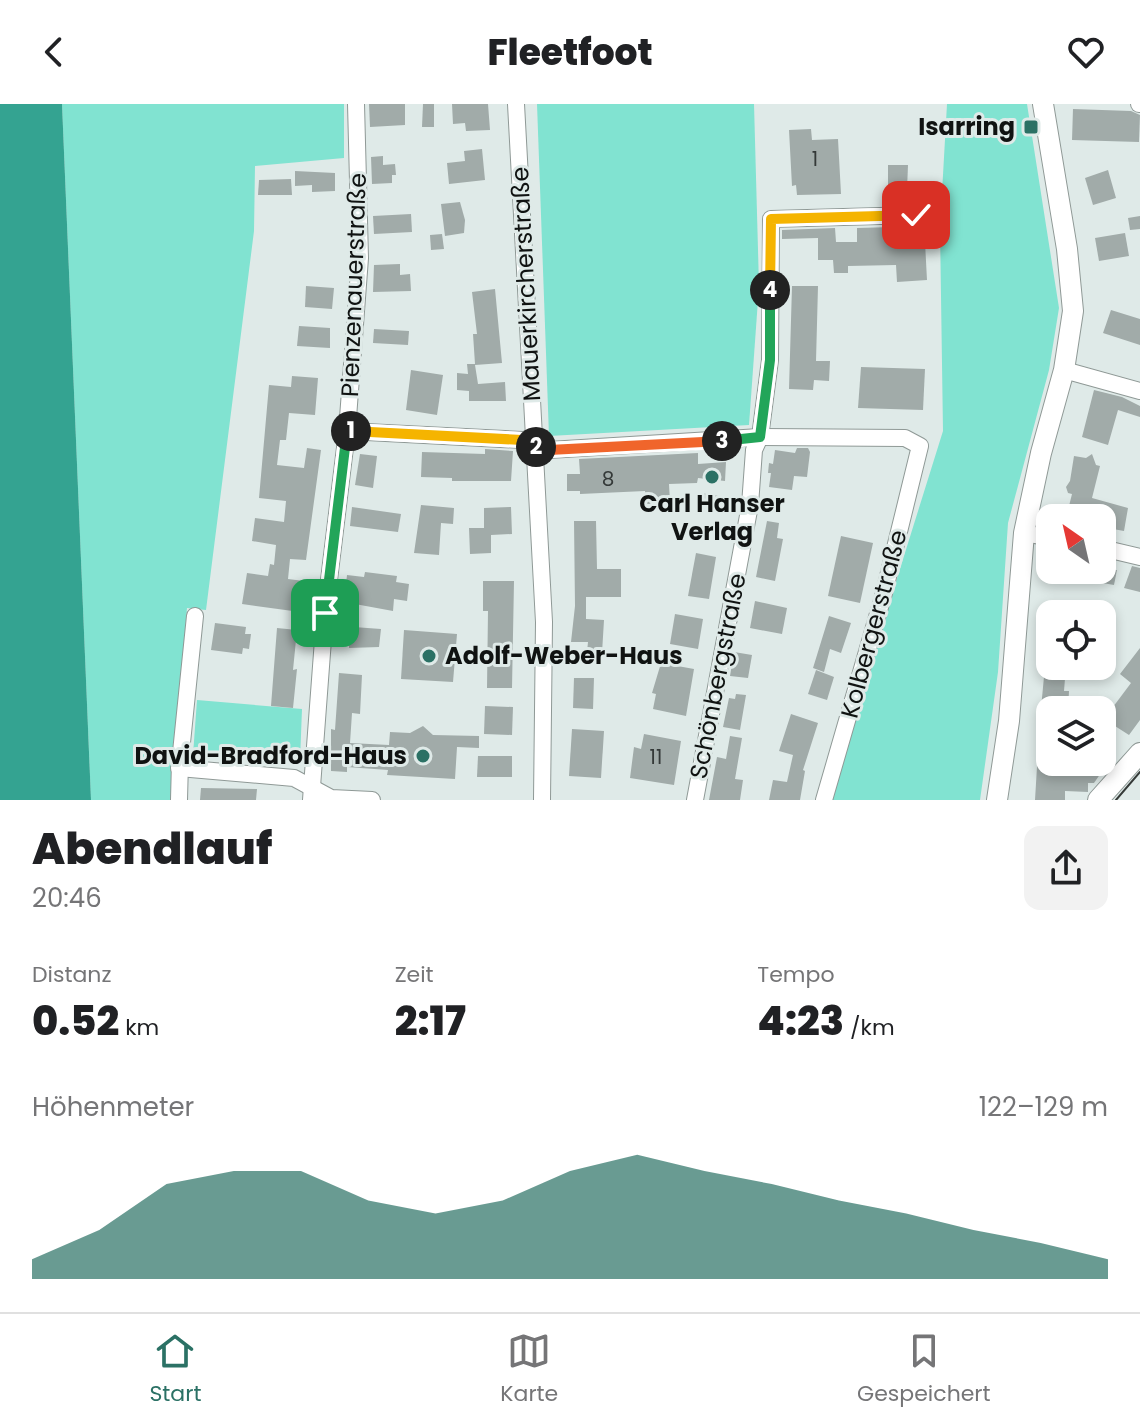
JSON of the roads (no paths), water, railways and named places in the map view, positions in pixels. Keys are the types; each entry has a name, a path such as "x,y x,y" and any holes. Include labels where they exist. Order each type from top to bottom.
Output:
{"main road":[{"path":"997,800 1024,533 1041,453 1064,370 1073,311 1071,279 1043,104"},
{"path":"1098,800 1138,758"},
{"path":"1003,762 1005,800"}],"street":[{"name":"Pienzenauerstraße","path":"312,794 325,613 347,431 360,258 360,162 356,104"},
{"name":"Mauerkircherstraße","path":"516,104 544,622 542,800"},
{"name":"Schönbergstraße","path":"695,800 750,505 754,450 760,437 770,360 771,219 916,215 917,223"},
{"path":"1064,370 1140,391"},
{"path":"347,431 522,440 549,450 760,437"},
{"name":"Kolbergerstraße","path":"760,437 905,438 920,446 884,593 824,800"},
{"path":"1024,533 1036,535"},
{"path":"1116,551 1140,557"},
{"path":"179,800 179,768 195,616"},
{"path":"179,768 294,778 312,794 372,800"}],"tram line":[{"path":"1116,800 1140,772"}],"place":[{"name":"Isarring","path":"1031,127"},
{"name":"Carl Hanser Verlag","path":"712,477"},
{"name":"Adolf-Weber-Haus","path":"429,656"},
{"name":"David-Bradford-Haus","path":"423,756"}]}
